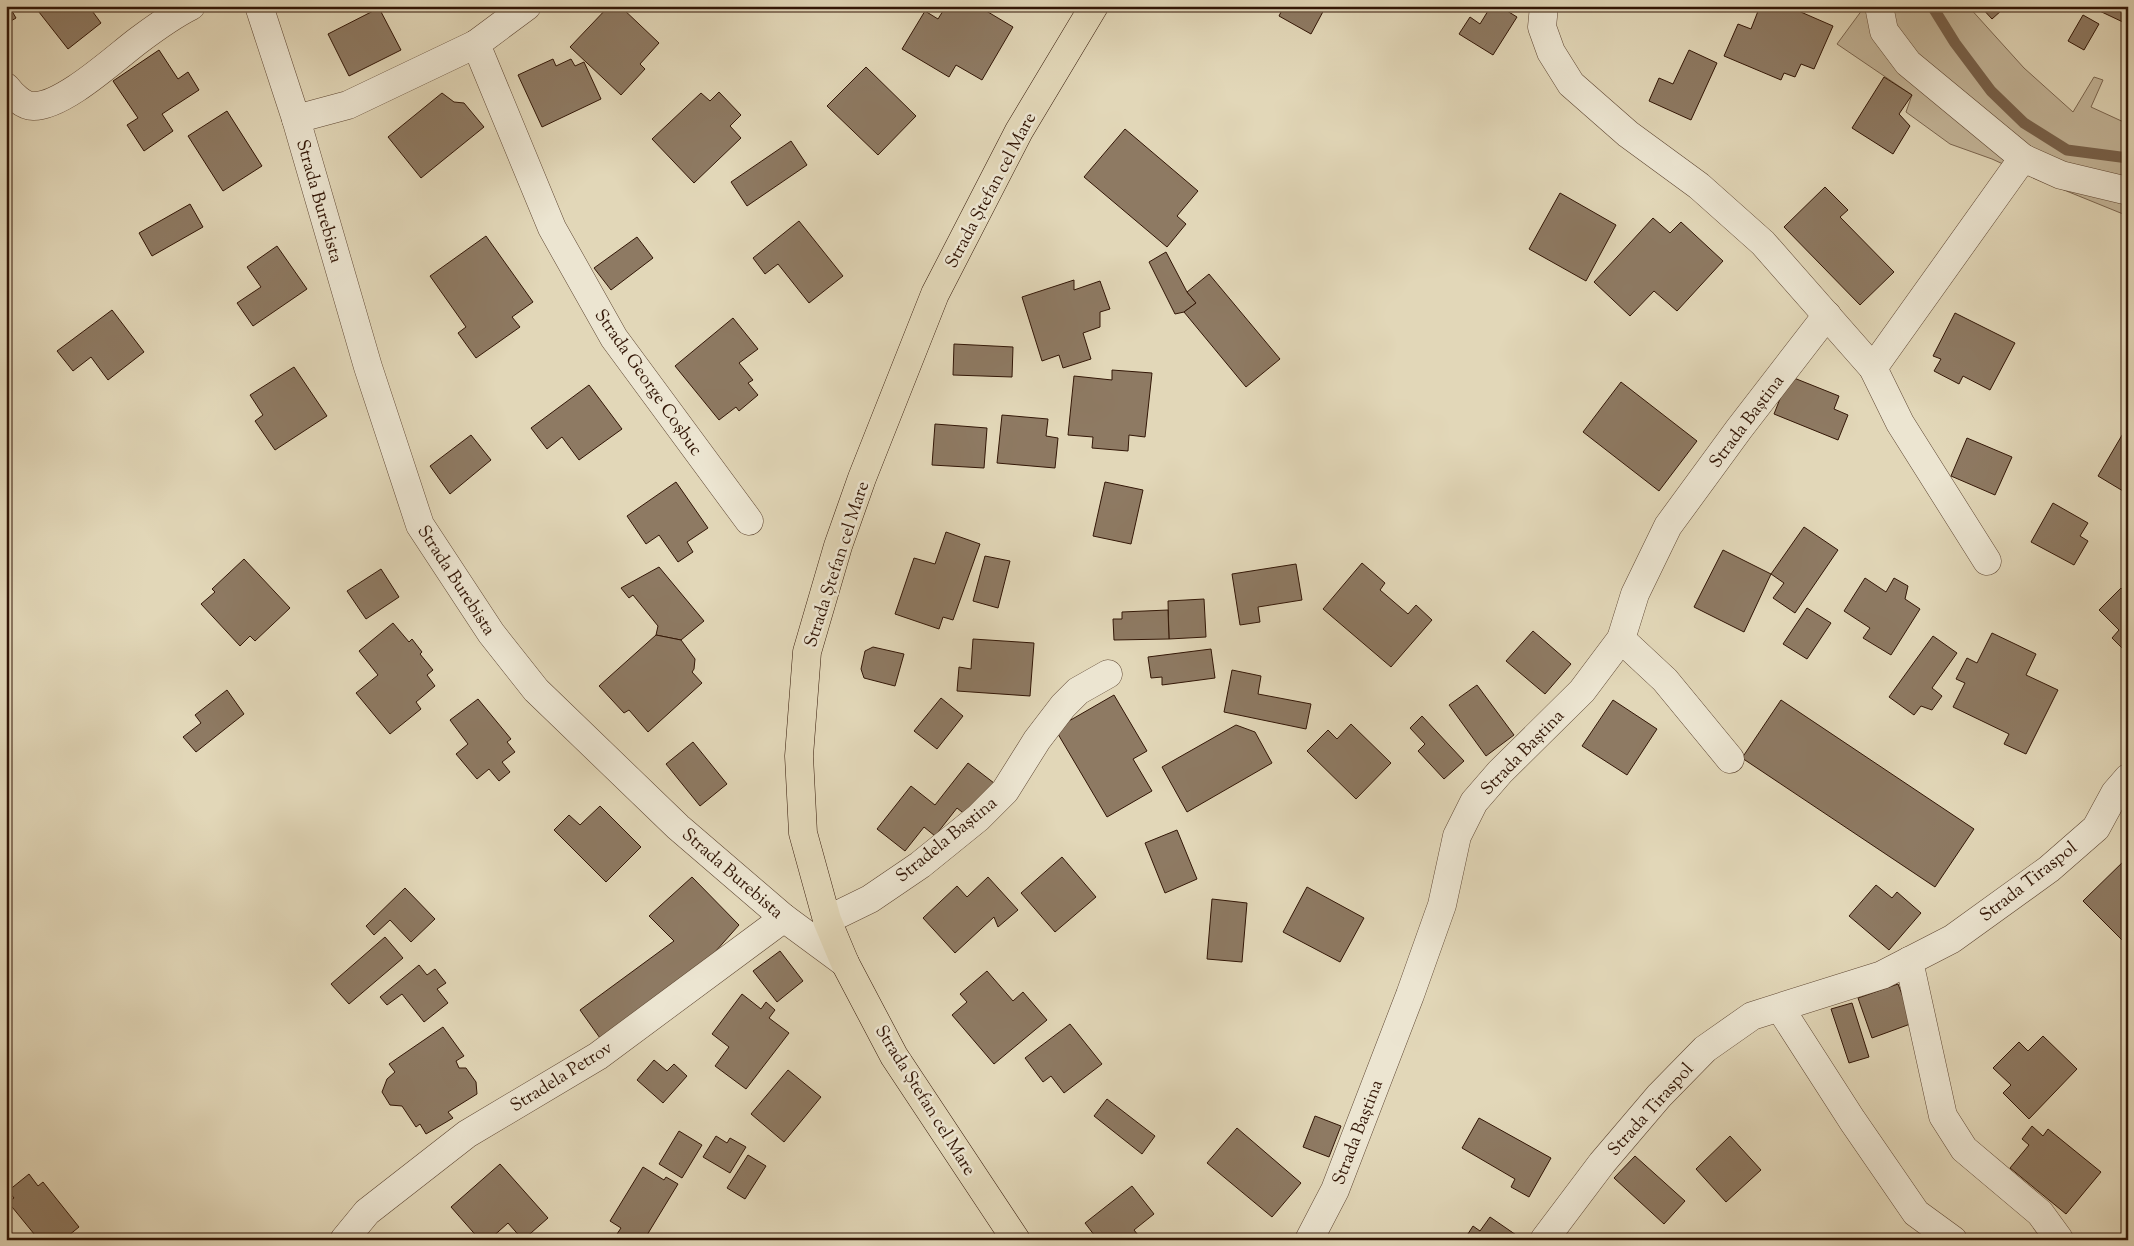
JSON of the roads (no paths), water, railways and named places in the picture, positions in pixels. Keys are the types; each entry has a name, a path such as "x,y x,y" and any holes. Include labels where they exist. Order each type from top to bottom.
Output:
{"main road":[{"name":"Strada Ștefan cel Mare","path":"1016,1240 894,1056 845,963 827,920 803,833 799,756 807,652 835,555 862,478 936,294 1019,131 1094,6"}],"street":[{"path":"6,87 12,96 31,106 44,105 91,77 140,39 191,6"},
{"name":"Strada Burebista","path":"259,6 296,119 368,367 420,526 491,633 536,690 678,827 784,918 845,963"},
{"path":"296,119 348,104 476,44 527,6"},
{"path":"1544,6 1542,27 1551,52 1571,84 1628,134 1699,186 1763,243 1873,368 1900,423 1987,561"},
{"path":"1879,6 1884,31 1908,63 2023,158 2061,175 2128,191"},
{"name":"Strada George Coșbuc","path":"476,44 552,228 614,338 749,521"},
{"path":"1873,368 2023,158"},
{"name":"Strada Baștina","path":"1309,1240 1335,1190 1407,1004 1442,905 1457,836 1474,802 1500,772 1582,691 1621,639 1635,594 1668,526 1739,429 1827,315"},
{"path":"1621,639 1664,680 1730,759"},
{"name":"Stradela Baștina","path":"827,920 870,899 920,865 978,818 1005,791 1037,740 1063,706 1078,691 1108,674"},
{"name":"Strada Tiraspol","path":"1544,1240 1602,1163 1659,1096 1705,1048 1752,1016 1882,975 1952,939 2049,869 2096,828 2115,793 2128,778"},
{"name":"Stradela Petrov","path":"344,1240 367,1212 467,1134 598,1056 784,918"},
{"path":"1909,961 1943,1116 1964,1149 2040,1213 2059,1239"},
{"path":"1780,1008 1852,1120 1916,1213 1953,1240"}],"waterway":[{"path":"1932,6 1955,43 1991,91 2024,123 2067,150 2128,158"}]}
